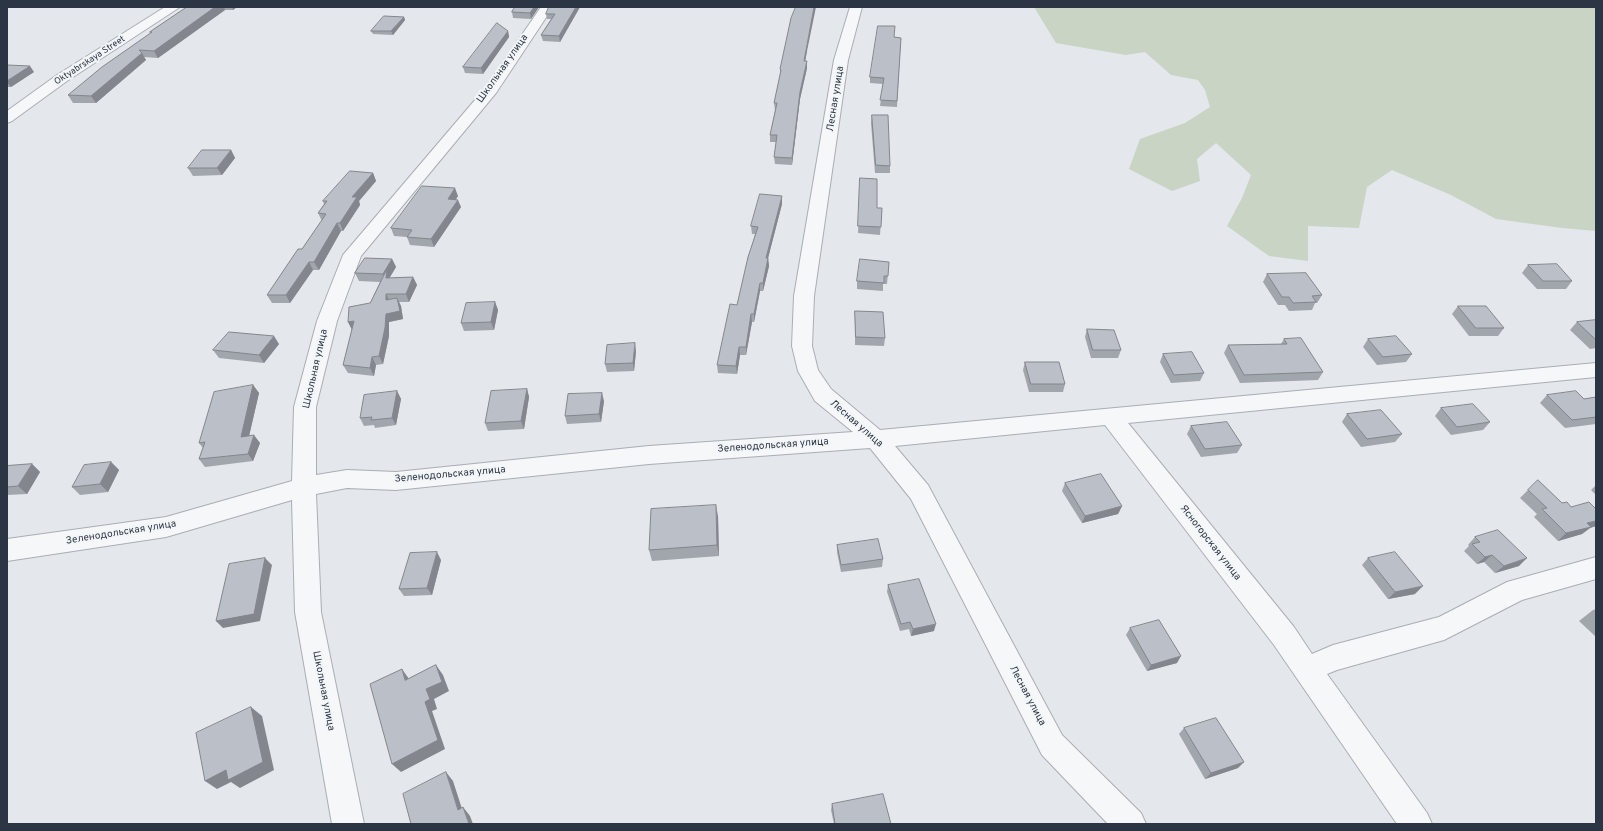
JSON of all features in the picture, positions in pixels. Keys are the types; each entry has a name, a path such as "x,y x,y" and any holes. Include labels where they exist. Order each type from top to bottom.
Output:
{"street":[{"name":"Oktyabrskaya Street","path":"7,118 62,78 174,7"},
{"name":"Школьная улица","path":"348,824 308,612 304,488 305,407 327,321 352,255 491,90 547,7"},
{"name":"Лесная улица","path":"856,7 841,60 804,296 802,346 808,371 823,395 876,439 920,492 1052,745 1130,824"},
{"name":"Зеленодольская улица","path":"7,550 166,527 304,488 347,479 396,481 648,455 876,439 1596,370"},
{"name":"Ясногорская улица","path":"1111,417 1308,669 1416,824"},
{"path":"1308,669 1333,658 1444,628 1516,590 1596,568"}],"green space":[{"path":"1034,7 1596,7 1596,231 1496,219 1451,195 1392,170 1367,187 1359,228 1308,226 1308,261 1269,256 1227,226 1242,198 1251,175 1216,143 1197,159 1200,181 1172,191 1129,169 1140,139 1185,123 1210,107 1205,90 1198,80 1171,75 1145,52 1126,55 1056,43"}],"building":[{"path":"187,7 215,7 154,51 139,50 142,53 91,96 68,95 102,67"},
{"path":"515,7 534,7 530,13 512,12"},
{"path":"549,7 576,7 559,36 541,35 555,14 546,14"},
{"path":"796,7 814,7 804,61 807,61 800,92 792,158 774,157 777,135 770,135 777,103 774,103 791,18"},
{"path":"384,16 404,17 391,31 371,31"},
{"path":"497,23 508,31 481,68 463,67"},
{"path":"878,26 895,26 894,37 901,38 897,101 880,100 884,78 870,77"},
{"path":"7,65 30,66 7,81"},
{"path":"872,115 888,115 890,166 876,165"},
{"path":"202,150 231,150 217,168 188,168"},
{"path":"350,171 373,173 352,197 357,197 340,223 337,223 314,262 309,262 286,295 267,295 298,249 302,249 326,214 318,213 327,201 323,201"},
{"path":"860,178 877,179 877,208 882,208 881,227 858,226"},
{"path":"422,186 455,188 448,199 458,200 431,239 407,237 412,230 391,228"},
{"path":"760,194 782,196 766,258 768,258 763,283 760,283 754,314 751,314 746,347 739,347 736,366 717,365 730,304 737,305 748,257 758,227 751,226"},
{"path":"365,258 392,259 383,274 355,273"},
{"path":"860,259 889,262 888,276 884,276 884,283 857,281"},
{"path":"1557,264 1572,281 1543,281 1528,265"},
{"path":"387,269 386,278 413,277 406,294 386,294 386,300 397,298 400,311 386,314 385,328 379,356 372,357 370,368 343,365 354,321 348,322 349,307 370,303"},
{"path":"1306,273 1322,295 1312,296 1316,302 1293,303 1289,297 1282,297 1267,274"},
{"path":"495,302 491,322 461,323 466,303"},
{"path":"1458,306 1486,306 1504,328 1476,328"},
{"path":"855,311 883,312 885,338 856,337"},
{"path":"1596,320 1596,340 1577,322"},
{"path":"1087,329 1114,330 1121,350 1093,350"},
{"path":"229,332 274,336 259,355 213,350"},
{"path":"1396,336 1412,354 1383,357 1368,339"},
{"path":"1301,338 1323,372 1244,375 1228,345 1287,344 1284,339"},
{"path":"635,343 633,363 605,364 607,345"},
{"path":"1192,352 1204,373 1174,375 1163,354"},
{"path":"1025,362 1059,362 1065,384 1031,384"},
{"path":"253,385 241,437 254,435 248,454 199,459 205,442 199,443 214,392"},
{"path":"527,389 521,421 485,423 491,391"},
{"path":"397,391 392,418 371,420 372,417 360,418 364,395"},
{"path":"1576,391 1584,399 1596,397 1596,417 1572,420 1547,395"},
{"path":"602,393 599,414 565,416 568,394"},
{"path":"1473,404 1490,422 1457,427 1441,408"},
{"path":"1381,410 1402,434 1367,439 1347,414"},
{"path":"1227,422 1242,445 1205,449 1191,426"},
{"path":"111,462 100,484 72,487 84,465"},
{"path":"32,464 18,486 7,487 7,466"},
{"path":"1101,474 1122,506 1085,516 1065,483"},
{"path":"1538,480 1562,503 1567,502 1571,507 1589,502 1596,509 1596,521 1587,523 1591,527 1566,533 1542,509 1547,508 1528,490"},
{"path":"716,505 717,545 649,550 651,509"},
{"path":"1498,530 1527,558 1504,566 1492,555 1485,557 1472,544 1480,542 1475,537"},
{"path":"878,539 883,559 841,565 837,545"},
{"path":"437,552 427,588 399,589 410,553"},
{"path":"1395,552 1423,586 1395,592 1368,558"},
{"path":"265,558 254,614 216,621 229,564"},
{"path":"919,579 936,624 913,629 910,622 901,624 888,585"},
{"path":"1159,620 1181,656 1151,665 1130,628"},
{"path":"436,665 442,682 426,689 430,699 425,702 438,740 392,764 370,684 402,669 405,680"},
{"path":"251,707 263,762 228,780 226,770 205,781 196,733"},
{"path":"1216,718 1244,762 1211,773 1184,728"},
{"path":"446,772 458,810 463,807 469,824 411,824 403,794"},
{"path":"883,794 891,824 835,824 832,804"}]}
